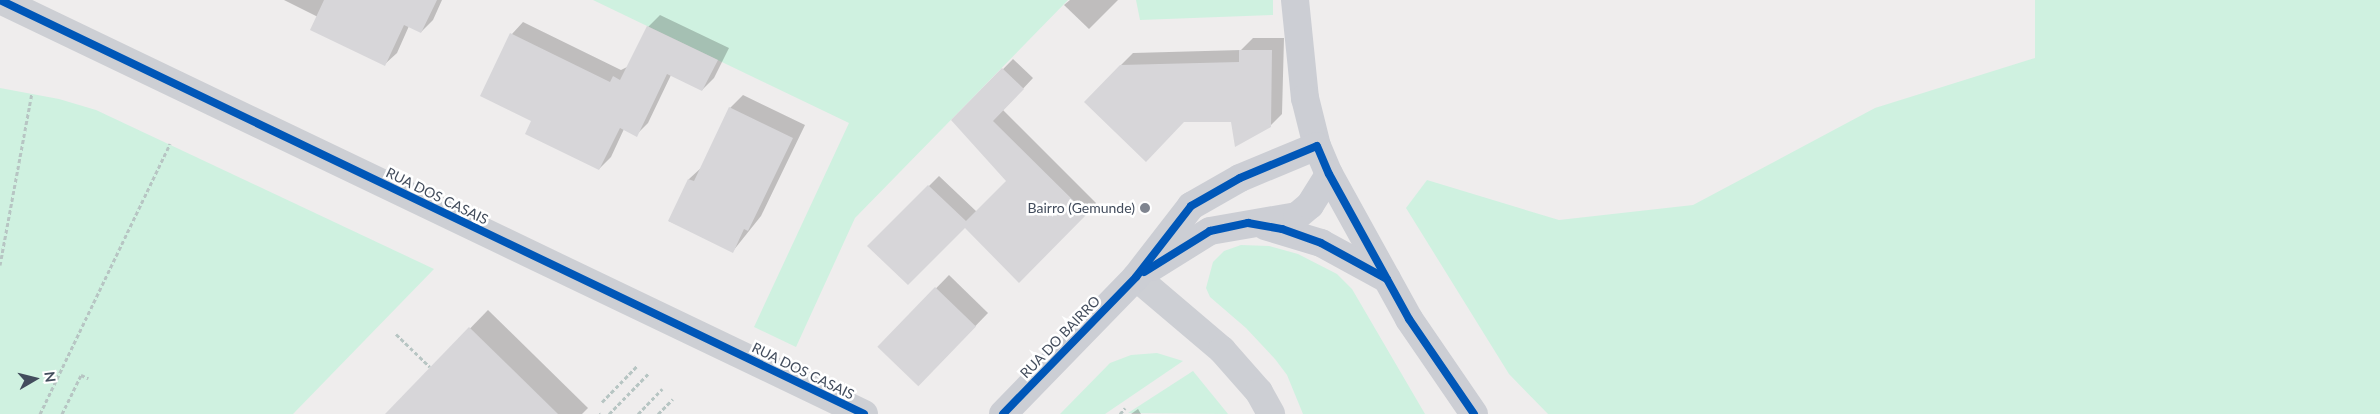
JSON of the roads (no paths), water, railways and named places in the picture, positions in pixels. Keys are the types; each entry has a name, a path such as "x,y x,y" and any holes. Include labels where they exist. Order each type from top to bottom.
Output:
{"street":[{"name":"RUA DOS CASAIS","path":"0,0 864,414"},
{"path":"1295,0 1305,98 1317,146 1329,174 1387,279 1428,348 1474,414"},
{"name":"RUA DO BAIRRO","path":"1003,414 1136,277 1192,206 1240,178 1317,146"},
{"name":"RUA DO BAIRRO","path":"1136,277 1210,231 1297,216 1310,206 1329,174"},
{"name":"RUA DO BAIRRO","path":"1248,223 1282,229 1321,243 1387,279"},
{"path":"1136,277 1222,350 1259,392 1271,414"}],"place":[{"name":"Bairro (Gemunde)","path":"1145,208"}]}
